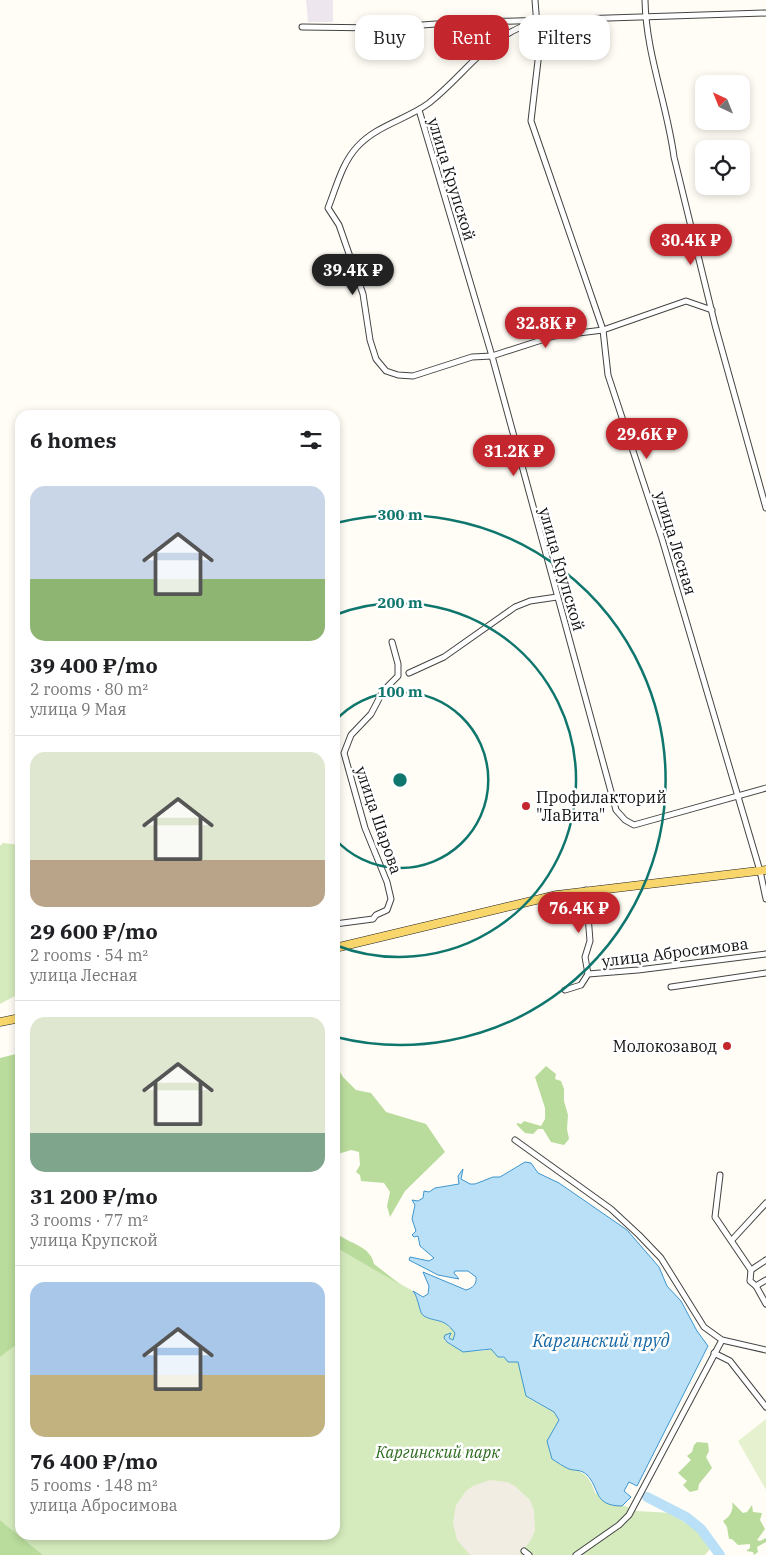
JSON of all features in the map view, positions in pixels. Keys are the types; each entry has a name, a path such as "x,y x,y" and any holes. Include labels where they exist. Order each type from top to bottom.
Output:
{"main road":[{"path":"340,947 522,902 586,890 763,870"},
{"path":"0,1022 15,1019"}],"street":[{"name":"улица Лесная","path":"535,0 536,15"},
{"path":"644,0 650,53 712,310 766,508"},
{"path":"610,19 766,13"},
{"path":"302,27 381,28 458,22 519,22"},
{"path":"519,29 501,36 419,110 388,124 357,147 345,166 328,208 339,225 363,294 370,340 376,359 386,371 398,375 413,376 472,357 492,356 554,336 603,330 686,301 712,310"},
{"name":"улица Лесная","path":"538,60 532,121 603,330 608,375 662,539 738,796 763,870 766,899"},
{"name":"улица Крупской","path":"419,110 492,356 616,810 625,820 634,825 738,796"},
{"path":"409,674 444,657 515,607 530,601 557,597"},
{"name":"улица Шарова","path":"340,923 373,919 376,915 388,910 390,904 387,882 365,828 344,753 350,738 372,714 383,691 398,676 398,664 392,642"},
{"path":"738,796 766,788"},
{"path":"564,990 581,985 588,974 585,957 590,941 586,890"},
{"name":"улица Абросимова","path":"588,974 638,970 766,954"},
{"path":"671,987 766,973"},
{"path":"515,1140 611,1209 640,1235 664,1264 699,1322 722,1340 766,1350"},
{"path":"720,1175 715,1217 724,1233 732,1240 751,1270 750,1281 756,1286 766,1304"},
{"path":"732,1240 766,1203"},
{"path":"751,1270 766,1260"},
{"path":"756,1286 766,1280"},
{"path":"576,1555 629,1515 722,1340"},
{"path":"714,1354 730,1361 766,1406"}],"shaded area":[{"path":"306,0 333,0 333,22 308,22"},
{"path":"490,1480 507,1482 515,1486 530,1500 534,1510 535,1531 531,1540 519,1555 470,1555 457,1540 453,1523 456,1505 466,1491 473,1486"}],"green space":[{"path":"3,843 15,844 15,996 0,1004 0,846"},
{"path":"15,1054 15,1346 0,1357 0,1058"},
{"path":"546,1066 556,1074 555,1079 561,1081 564,1089 569,1139 564,1145 551,1142 543,1129 538,1129 533,1134 525,1133 517,1125 517,1123 521,1124 524,1121 541,1126 545,1119 545,1108 535,1077"},
{"path":"340,1072 356,1090 371,1093 386,1112 426,1124 445,1152 405,1191 390,1217 387,1206 390,1192 384,1183 361,1181 360,1175 356,1172 360,1165 359,1152 351,1150 340,1153"},
{"path":"340,1235 368,1252 374,1264 401,1285 340,1250"},
{"name":"Каргинский парк","path":"340,1250 413,1291 419,1299 419,1309 426,1317 441,1320 454,1331 455,1338 451,1340 450,1335 444,1340 449,1344 472,1351 491,1349 500,1357 518,1362 528,1398 554,1412 559,1420 547,1441 552,1459 583,1474 592,1484 595,1493 637,1511 671,1513 715,1543 705,1555 43,1555 25,1540 340,1540"},
{"name":"Каргинский парк","path":"15,1346 15,1532 0,1520 0,1357"},
{"path":"766,1419 766,1490 738,1441"},
{"path":"697,1442 708,1443 709,1451 706,1457 712,1468 699,1484 698,1490 690,1492 683,1485 687,1481 678,1473 691,1460 687,1456 692,1452"},
{"path":"732,1502 743,1513 747,1512 752,1505 753,1512 762,1513 760,1520 765,1529 757,1540 760,1541 766,1538 766,1542 757,1547 758,1552 754,1555 753,1552 746,1551 750,1548 750,1544 738,1545 732,1539 729,1539 727,1527 723,1521 731,1513"},
{"path":"0,1520 15,1532 15,1540 25,1540 43,1555 0,1555"}],"water":[{"name":"Каргинский пруд","path":"525,1162 531,1163 538,1173 559,1183 627,1230 659,1267 667,1286 681,1301 697,1331 708,1346 637,1486 629,1482 624,1491 631,1497 622,1506 606,1503 602,1500 585,1473 569,1469 552,1459 547,1441 559,1420 554,1412 526,1396 518,1362 508,1362 504,1357 498,1357 491,1349 463,1352 447,1342 444,1338 445,1335 451,1333 449,1338 453,1340 455,1333 443,1322 422,1315 413,1291 423,1297 428,1294 429,1286 423,1272 466,1290 474,1285 476,1277 468,1271 455,1271 454,1273 459,1279 438,1275 409,1260 410,1257 429,1261 434,1258 420,1246 418,1236 414,1237 412,1235 416,1231 412,1219 415,1205 412,1200 418,1201 423,1198 424,1191 429,1192 435,1188 459,1184 458,1176 463,1169 461,1179 470,1184 475,1184 493,1177 500,1177"}],"waterway":[{"path":"647,1497 686,1517 701,1529 720,1555"}],"place":[{"name":"Профилакторий \"ЛаВита\"","path":"526,806"},
{"name":"Молокозавод","path":"727,1046"}]}
